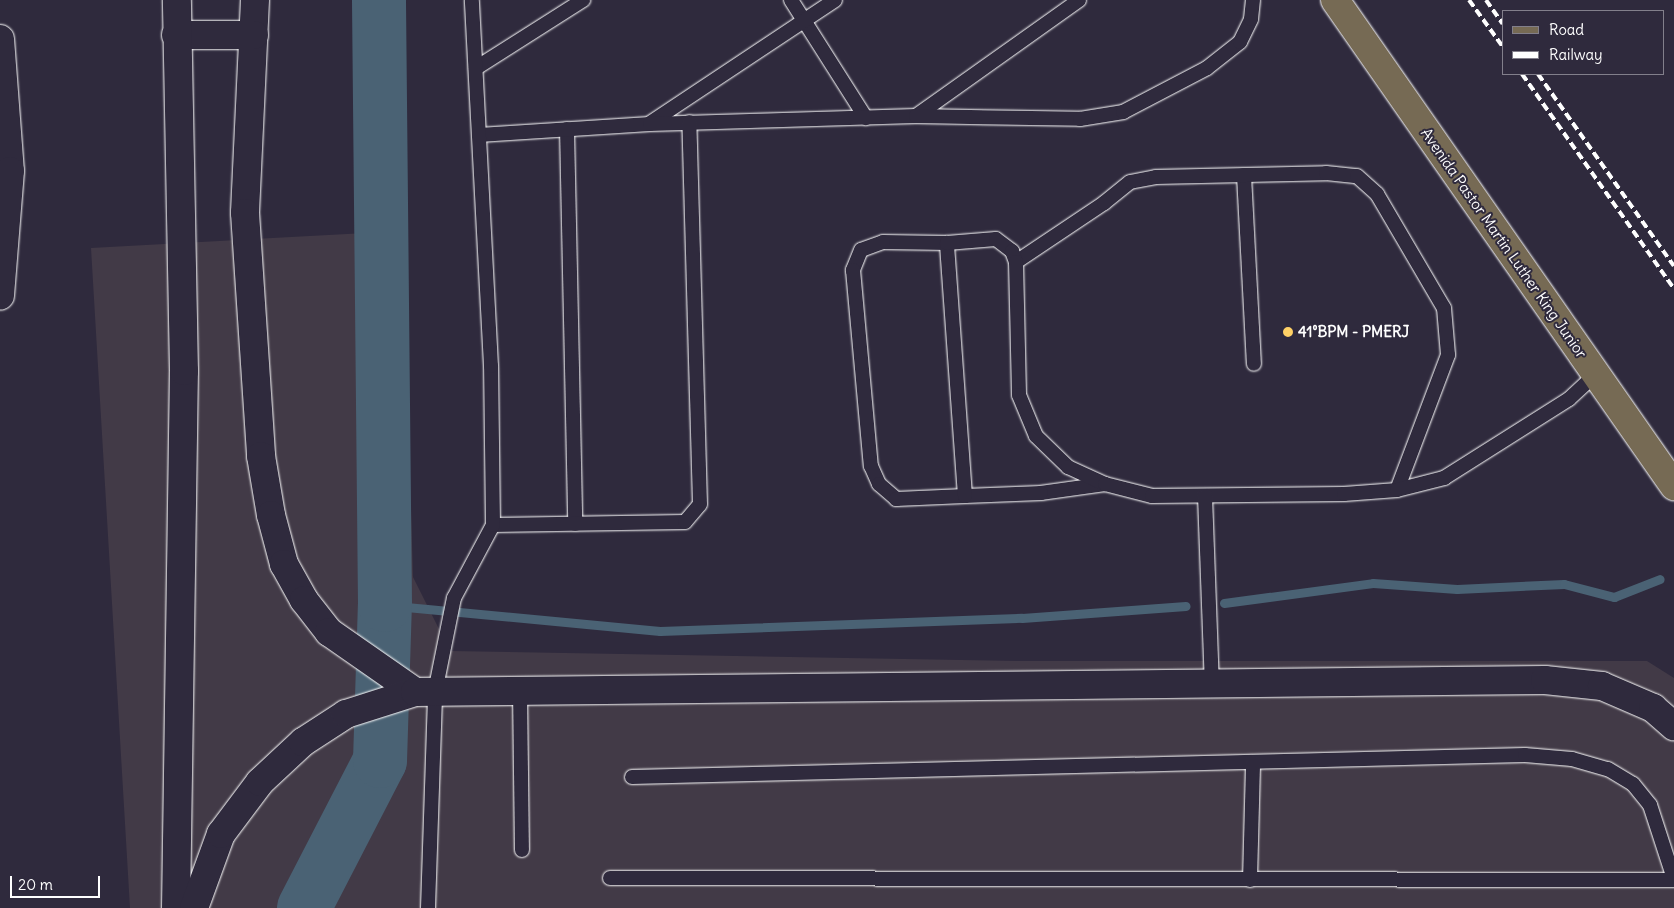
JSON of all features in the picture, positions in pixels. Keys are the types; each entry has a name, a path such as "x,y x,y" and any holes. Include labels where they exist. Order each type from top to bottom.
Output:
{"main road":[{"name":"Avenida Pastor Martin Luther King Junior","path":"1335,0 1674,486"}],"street":[{"path":"176,908 184,371 176,35 178,0"},
{"path":"255,0 245,214 261,456 271,515 284,564 304,600 329,632 409,691"},
{"path":"176,35 254,35"},
{"path":"0,39 10,171 1,284"},
{"path":"194,908 221,834 260,782 302,742 346,714 409,691 1545,680 1602,686 1653,708 1674,726"}],"lane":[{"path":"428,908 409,691 448,627 454,598 493,525 491,366 472,0"},
{"path":"476,68 583,0"},
{"path":"791,0 866,118"},
{"path":"650,124 834,0"},
{"path":"916,116 1079,0"},
{"path":"479,135 689,122 916,116 1080,119 1123,112 1207,68 1240,42 1251,19 1253,0"},
{"path":"493,525 685,522 700,504 689,122"},
{"path":"567,129 575,524"},
{"path":"1016,262 1104,203 1130,182 1156,177 1244,175 1357,176 1377,194 1444,308 1448,355 1397,490"},
{"path":"1244,175 1254,364"},
{"path":"1105,484 1042,493 896,499 879,484 871,466 853,270 861,250 883,242 946,243 996,239 1012,251 1016,262 1019,395 1036,436 1068,467 1105,484 1152,496 1397,490 1444,478 1569,399 1596,374"},
{"path":"946,243 965,496"},
{"path":"1205,496 1212,684"},
{"path":"520,691 522,850"},
{"path":"610,878 1674,879 1650,805 1633,784 1599,766 1572,759 1525,756 632,777"},
{"path":"1250,880 1253,762"}],"shaded area":[{"path":"403,231 413,577 450,651 1021,661 1647,661 1674,678 1674,908 130,908 91,248"}],"waterway":[{"path":"304,908 380,761 385,605 379,0"},
{"path":"1224,603 1373,583 1457,589 1564,584 1614,597 1660,579"},
{"path":"385,605 660,631 1022,618 1186,606"}],"railway":[{"path":"1469,0 1502,46"},
{"path":"1486,0 1502,23"},
{"path":"1523,75 1674,289"},
{"path":"1539,75 1674,266"}],"place":[{"name":"41°BPM - PMERJ","path":"1288,332"}]}
